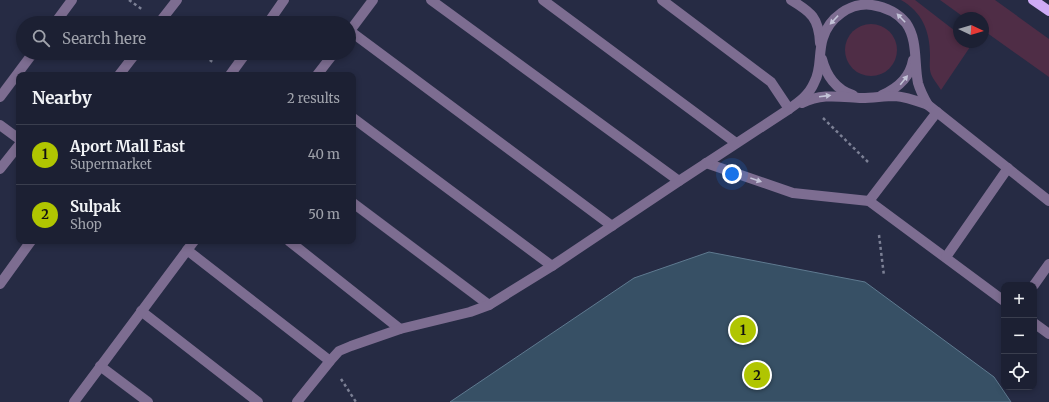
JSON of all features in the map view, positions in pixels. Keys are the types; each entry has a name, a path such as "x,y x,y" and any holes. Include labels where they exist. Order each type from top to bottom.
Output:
{"main road":[{"path":"1033,0 1049,11"}],"lane":[{"path":"60,16 72,0"},
{"path":"164,16 177,0"},
{"path":"273,16 284,0"},
{"path":"356,23 373,0"},
{"path":"431,0 679,181"},
{"path":"543,0 736,144"},
{"path":"662,0 771,82 789,109"},
{"path":"791,0 807,10 817,23 820,31 821,55 825,70 834,84 847,94 863,98"},
{"path":"297,402 330,361 350,346 400,329 470,312 489,305 552,266 801,101 814,84 820,66 823,39 830,24 840,14 853,7 868,4 882,6 896,13 906,24 913,37 918,84 928,105"},
{"path":"356,35 612,226"},
{"path":"879,97 894,90 906,80 912,66 915,52"},
{"path":"19,72 28,60"},
{"path":"121,72 131,60"},
{"path":"232,72 241,60"},
{"path":"319,72 329,60"},
{"path":"0,97 16,76"},
{"path":"789,109 811,98 822,96 832,95 863,98 907,97 928,105 1049,201"},
{"path":"869,201 937,112"},
{"path":"356,120 552,266"},
{"path":"0,125 16,137"},
{"path":"0,169 16,149"},
{"path":"706,163 794,193 869,201 1001,299"},
{"path":"946,257 1008,168"},
{"path":"356,205 489,305"},
{"path":"0,284 29,244"},
{"path":"74,402 192,244"},
{"path":"293,244 400,329"},
{"path":"187,250 330,361"},
{"path":"1036,282 1049,264"},
{"path":"141,311 258,402"},
{"path":"1037,325 1049,334"},
{"path":"100,366 148,402"}],"path":[{"path":"819,115 868,162"},
{"path":"878,228 884,276"},
{"path":"330,361 356,402"}],"shaded area":[{"path":"901,0 915,0 953,29 953,48 969,48 941,90 930,72 930,46 926,30 919,16"},
{"path":"940,0 995,0 1049,39 1049,77 989,34 989,12 957,12"},
{"path":"871,24 881,26 889,32 895,40 897,50 895,60 889,68 881,74 871,76 861,74 853,68 847,60 845,50 847,40 853,32 861,26"}],"building":[{"path":"709,252 865,282 994,377 1001,387 1001,390 1003,390 1011,402 450,402 634,278"}],"place":[{"name":"Aport Mall East","path":"743,330"},
{"name":"Sulpak","path":"757,375"}]}
